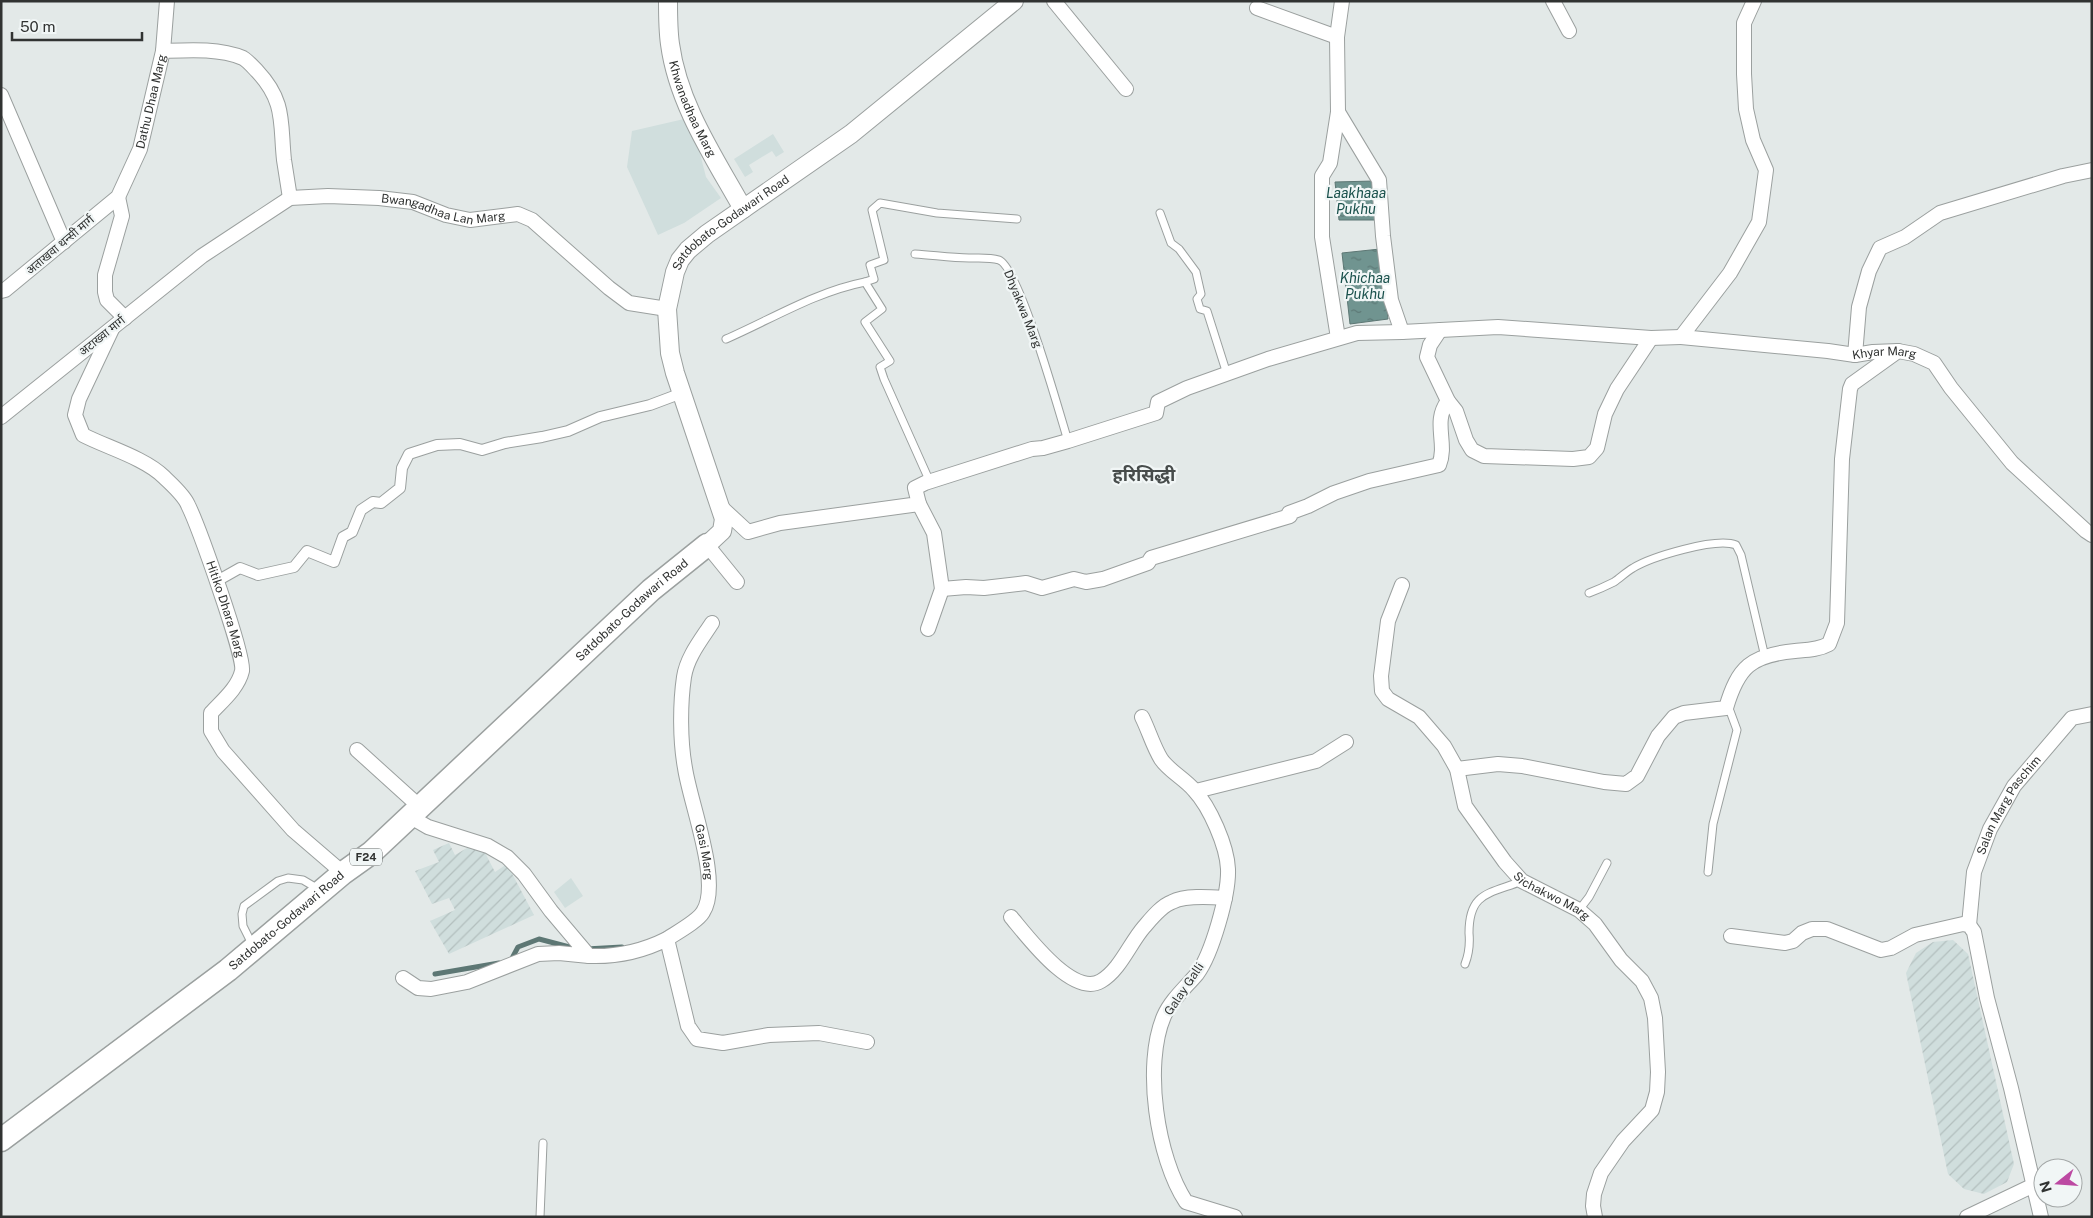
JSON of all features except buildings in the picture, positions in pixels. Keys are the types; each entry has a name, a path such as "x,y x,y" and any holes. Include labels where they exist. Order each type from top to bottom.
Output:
{"main road":[{"name":"Satdobato-Godawari Road","path":"1,1140 228,970 343,873 371,853 651,590 707,545"}],"street":[{"name":"Dathu Dhaa Marg","path":"118,196 140,149 163,51 167,1"},
{"name":"Khwanadhaa Marg","path":"668,1 670,44 678,78 691,115 743,209"},
{"name":"Satdobato-Godawari Road","path":"707,545 722,531 724,519 674,373 670,354 667,309 670,287 680,260 706,234 851,134 1014,1"},
{"path":"1054,1 1126,89"},
{"path":"1338,338 1322,237 1322,176 1330,163 1338,112 1337,37 1342,1"},
{"path":"1553,1 1569,31"},
{"path":"1681,337 1730,273 1759,222 1766,170 1753,140 1746,109 1744,74 1744,23 1754,1"},
{"path":"1257,8 1337,37"},
{"path":"163,51 209,51 228,54 245,59 260,74 275,95 283,122 284,159 290,198"},
{"path":"1,95 64,242"},
{"path":"1338,112 1379,180 1383,236 1391,300 1402,332"},
{"path":"1855,355 1859,307 1869,271 1880,248 1905,237 1940,213 2063,176 2092,170"},
{"path":"118,196 122,216 105,275 105,292 107,300 124,318"},
{"name":"अताखवा थन्सी मार्ग","path":"1,291 6,290 118,196"},
{"name":"Bwangadhaa Lan Marg","path":"290,198 328,196 379,198 413,202 446,216 470,220 518,214 532,220 609,288 629,303 667,309"},
{"name":"अटाख्वा मार्ग","path":"1,417 202,256 290,198"},
{"name":"Khyar Marg","path":"1068,442 1156,413 1158,402 1187,388 1357,333 1498,327 1651,338 1681,337 1855,355 1898,351 1914,354 1934,362 1951,388 2012,463 2092,535"},
{"name":"Hitiko Dhara Marg","path":"112,328 79,399 75,415 83,435 125,453 162,475 188,503 217,581 238,646 243,670 235,686 211,713 212,731 223,751 293,830 343,873"},
{"path":"1440,330 1430,345 1428,356 1448,401 1456,410 1466,440 1472,450 1484,456 1573,459 1589,457 1597,448 1605,414 1616,389 1651,338"},
{"path":"1457,769 1489,764 1522,766 1604,782 1626,784 1637,776 1658,736 1674,717 1684,713 1726,708 1732,687 1738,676 1748,665 1778,653 1823,648 1829,644 1838,623 1842,459 1850,389 1852,384 1898,351"},
{"path":"217,581 240,568 258,575 294,567 307,552 334,562 343,537 352,532 361,510 373,502 381,503 400,488 402,468 409,454 437,445 460,444 482,450 527,438 542,437 568,431 600,417 650,405 682,393"},
{"path":"942,589 984,588 1026,583 1042,588 1074,579 1086,582 1103,579 1148,563 1151,558 1290,516 1289,513 1334,493 1385,476 1439,465 1442,457 1440,414 1448,401"},
{"path":"928,629 942,589 934,533 919,504 915,488 1032,449 1068,442"},
{"path":"721,507 748,532 780,523 919,504"},
{"path":"707,545 737,582"},
{"name":"Sichakwo Marg","path":"1402,585 1388,621 1381,676 1382,691 1388,699 1418,717 1444,746 1457,769 1465,806 1505,862 1522,881 1579,910 1595,924 1621,960 1642,981 1651,998 1655,1018 1658,1072 1657,1092 1652,1110 1623,1141 1601,1173 1592,1206 1596,1217"},
{"name":"Gasi Marg","path":"403,978 418,988 431,989 467,982 538,954 559,953 602,956 623,954 667,940 703,913 710,895 709,875 684,768 682,710 684,675 694,650 712,623"},
{"name":"Salan Marg Paschim","path":"1969,924 1974,872 1990,829 2014,786 2072,718 2092,714"},
{"name":"Galay Galli","path":"1142,717 1162,760 1196,791 1213,820 1223,844 1228,869 1225,898 1212,944 1198,972 1164,1016 1157,1045 1153,1092 1164,1148 1179,1192 1186,1202 1196,1207 1235,1217"},
{"path":"1196,791 1316,760 1346,742"},
{"path":"357,750 428,827 488,846 507,857 524,874 589,956"},
{"path":"1011,917 1064,974 1081,984 1093,984 1102,981 1114,969 1135,938 1154,916 1172,902 1201,897 1225,898"},
{"path":"1731,936 1785,942 1793,941 1802,933 1812,929 1827,929 1881,950 1891,948 1915,935 1969,924 1974,932 1987,998 2033,1181"},
{"path":"667,940 686,1020 692,1034 697,1039 723,1043 769,1035 819,1033 867,1042"},
{"path":"1966,1217 2033,1185"}],"lane":[{"path":"726,339 813,297 874,279 870,265 884,260 872,210 880,203 938,213 1018,218"},
{"path":"1160,213 1171,243 1179,249 1196,272 1201,294 1197,299 1200,309 1207,311 1227,374"},
{"name":"Dhyakwa Marg","path":"915,254 980,257 1001,260 1008,267 1023,302 1048,373 1068,442"},
{"path":"865,282 882,309 865,322 890,361 880,367 930,482"},
{"path":"1590,593 1612,583 1634,567 1703,544 1728,542 1736,545 1741,555 1765,657"},
{"path":"1708,872 1713,824 1737,730 1730,711 1726,708"},
{"path":"1579,910 1589,897 1607,863"},
{"path":"254,949 243,926 242,914 244,906 278,881 288,878 303,880 322,891"},
{"path":"1464,964 1470,948 1470,911 1475,902 1485,895 1522,881"},
{"path":"540,1217 543,1143"}],"shaded area":[{"path":"684,119 697,142 706,177 721,198 684,223 658,235 627,167 632,131"},
{"path":"773,134 784,152 776,157 772,151 749,165 753,172 745,177 734,159"},
{"path":"479,841 495,872 507,864 534,915 449,954 430,921 455,910 449,898 432,904 415,871 439,862 433,850 449,843 455,855"},
{"path":"571,878 583,896 565,908 554,892"},
{"path":"1953,940 1968,954 2014,1164 2007,1182 1984,1194 1964,1189 1948,1174 1906,973 1916,953 1933,942"}],"water":[{"name":"Laakhaaa Pukhu","path":"1374,181 1375,220 1339,220 1335,182"},
{"name":"Khichaa Pukhu","path":"1380,249 1388,319 1350,324 1342,253"}],"waterway":[{"path":"510,962 518,947 539,939 577,949"},
{"path":"586,949 622,947"},
{"path":"435,974 499,963"}],"district":[{"name":"हरिसिद्धी","path":"1144,475"}]}
